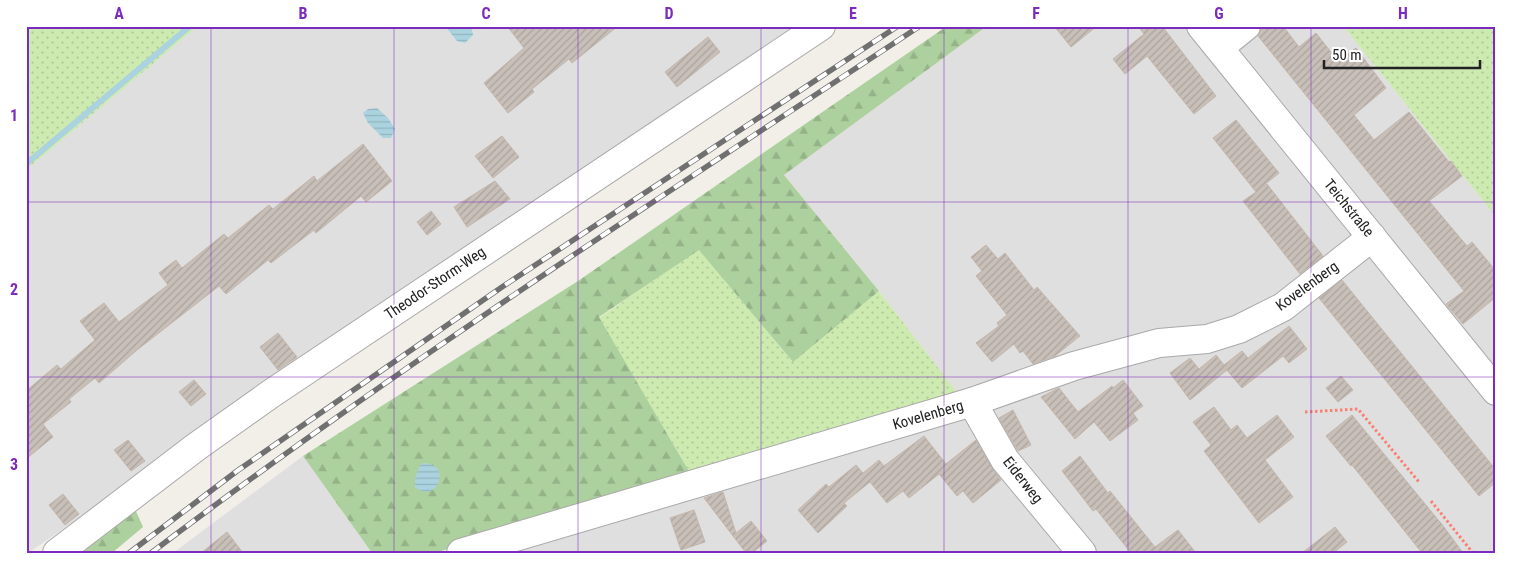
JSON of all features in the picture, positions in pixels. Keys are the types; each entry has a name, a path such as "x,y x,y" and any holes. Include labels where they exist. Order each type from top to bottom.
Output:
{"street":[{"name":"Theodor-Storm-Weg","path":"57,553 188,452 272,393 821,26"},
{"path":"1212,34 1246,26"},
{"name":"Teichstraße","path":"1212,34 1496,391"},
{"name":"Kovelenberg","path":"461,553 972,402 1074,366 1159,343 1207,339 1239,329 1283,307 1372,237"},
{"name":"Eiderweg","path":"972,402 1006,460 1082,553"}],"path":[{"path":"1305,412 1358,410 1418,482"},
{"path":"1431,501 1473,553"}],"shaded area":[{"path":"26,26 801,26 26,553"},
{"path":"987,26 1343,26 1496,217 1496,553 501,553 970,410 879,291 784,175"},
{"path":"303,456 372,553 173,553"}],"green space":[{"path":"26,26 198,26 26,170"},
{"path":"947,26 987,26 784,175 879,291 793,362 699,250 599,317 690,473 435,553 372,553 303,456 578,281"},
{"path":"1343,26 1496,26 1496,217"},
{"path":"699,249 792,361 879,291 959,395 690,473 599,318"},
{"path":"135,509 143,527 112,553 71,553"}],"water":[{"path":"445,26 469,26 473,35 465,43 457,41"},
{"path":"377,108 388,118 395,129 391,138 383,138 368,123 363,113 368,109"},
{"path":"425,463 433,466 438,471 440,477 435,488 429,491 423,491 415,487 415,479 420,465"}],"building":[{"path":"507,26 618,26 572,63 569,59 532,89 534,92 508,113 484,83 524,48"},
{"path":"1054,26 1097,26 1071,47"},
{"path":"1138,26 1162,26 1216,96 1194,114 1147,56 1125,74 1113,59 1144,34"},
{"path":"1261,26 1283,26 1299,47 1316,33 1338,61 1356,48 1386,88 1354,115 1374,140 1409,112 1462,176 1429,201 1467,246 1472,242 1496,271 1496,297 1463,324 1446,304 1464,291 1258,36"},
{"path":"708,37 720,52 677,87 665,72"},
{"path":"1236,120 1279,173 1263,186 1267,184 1323,256 1300,274 1243,201 1256,192 1213,138"},
{"path":"502,136 519,157 493,178 475,156"},
{"path":"363,144 392,181 366,202 361,196 316,233 314,230 271,263 268,260 226,294 219,286 137,350 99,383 95,378 69,399 71,402 43,424 53,437 26,459 26,391 57,365 61,369 95,340 80,321 104,303 119,322 168,285 159,273 176,260 182,268 224,234 228,238 269,205 273,209 314,176 317,181"},
{"path":"495,181 510,199 467,227 454,207"},
{"path":"431,211 441,224 427,235 417,222"},
{"path":"986,245 998,259 1005,253 1034,290 1037,287 1080,336 1055,356 1033,364 1023,351 1020,353 1014,344 992,362 976,343 999,326 997,323 1007,315 976,276 982,271 971,257"},
{"path":"1342,280 1496,470 1496,482 1479,496 1319,298"},
{"path":"1289,326 1307,349 1289,363 1283,356 1242,388 1227,370 1190,400 1170,373 1190,358 1199,369 1216,355 1224,365 1242,351 1248,358"},
{"path":"278,333 297,357 278,370 260,347"},
{"path":"1341,376 1353,390 1338,402 1326,388"},
{"path":"194,380 206,394 191,406 179,392"},
{"path":"1123,380 1143,406 1133,413 1138,420 1110,441 1094,422 1075,439 1041,397 1059,388 1078,412"},
{"path":"1214,407 1231,430 1237,425 1247,438 1277,415 1294,437 1265,460 1293,497 1259,523 1204,451 1211,445 1193,422"},
{"path":"1013,410 1031,445 1018,451 999,418"},
{"path":"1352,415 1463,553 1422,553 1352,465 1326,436"},
{"path":"924,436 946,464 976,440 1001,480 973,503 963,491 957,496 939,474 909,498 903,491 887,503 870,482 844,503 847,506 818,533 798,510 826,484 829,487 856,465 863,473 879,460 884,466"},
{"path":"128,440 145,461 131,471 114,450"},
{"path":"1080,456 1108,493 1110,491 1155,547 1178,530 1196,553 1131,553 1096,509 1093,511 1062,471"},
{"path":"723,492 736,533 751,521 767,541 752,553 746,553 704,498"},
{"path":"63,494 79,514 65,525 49,505"},
{"path":"694,510 705,542 681,550 670,518"},
{"path":"1335,527 1347,542 1333,553 1302,553"},
{"path":"227,532 243,553 201,553"}],"waterway":[{"path":"26,164 190,26"}],"railway":[{"path":"129,553 237,471 502,287 898,26"},
{"path":"151,553 339,415 531,283 920,26"}]}
